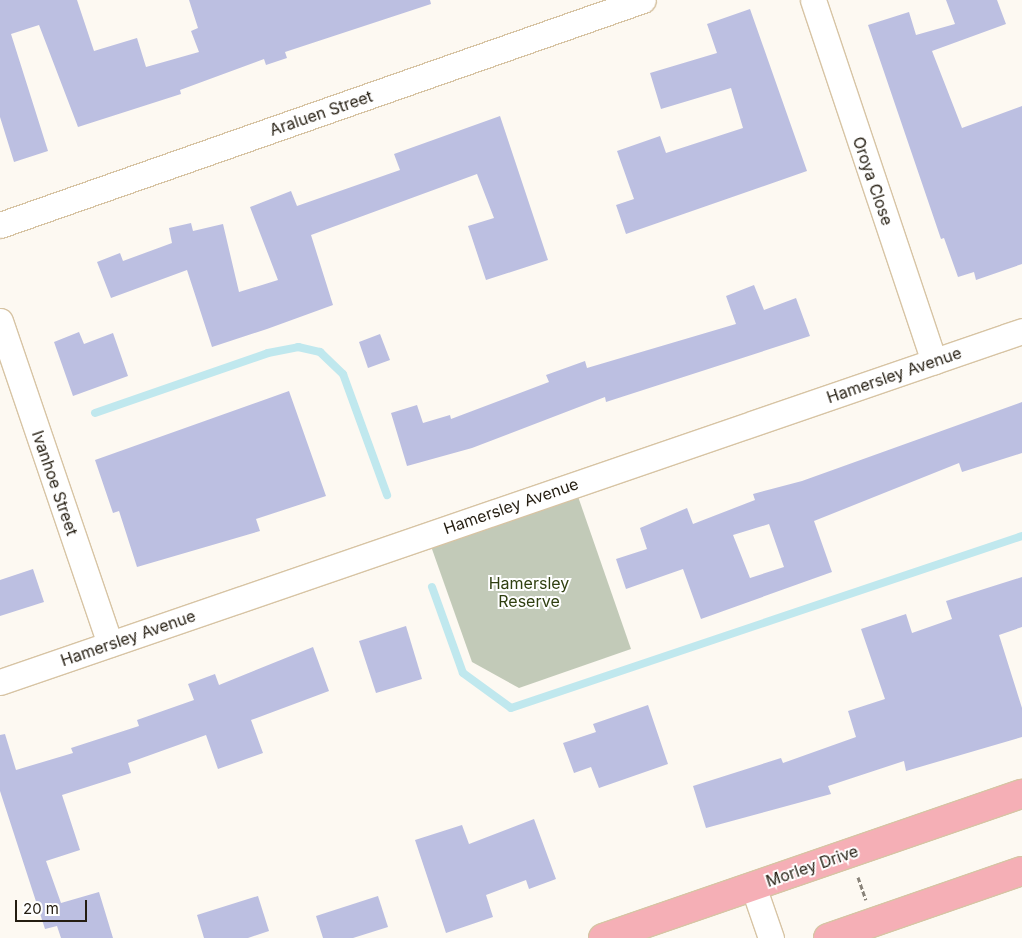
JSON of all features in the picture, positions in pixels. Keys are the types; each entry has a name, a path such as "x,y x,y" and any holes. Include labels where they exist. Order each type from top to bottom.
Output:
{"main road":[{"name":"Morley Drive","path":"603,938 1022,794"},
{"path":"828,938 1022,871"}],"street":[{"name":"Araluen Street","path":"0,225 642,0"},
{"name":"Oroya Close","path":"813,0 934,361"},
{"name":"Ivanhoe Street","path":"0,321 110,644"},
{"name":"Hamersley Avenue","path":"0,682 1022,331"},
{"path":"753,886 771,938"}],"path":[{"path":"850,853 874,922"}],"green space":[{"name":"Hamersley Reserve","path":"574,485 631,649 519,688 472,662 427,535"}],"building":[{"path":"0,0 77,0 94,51 137,38 146,67 199,52 191,31 198,28 189,0 430,0 431,4 285,52 287,58 266,65 264,59 180,90 181,94 78,127 39,25 11,34 48,151 14,162 0,117"},
{"path":"946,0 997,0 1006,24 932,51 962,128 1022,106 1022,264 976,280 974,272 958,277 944,238 941,239 868,25 909,12 916,35 955,24"},
{"path":"750,9 807,171 626,234 616,205 634,199 617,151 660,136 666,153 743,128 731,88 661,109 650,73 717,53 707,24"},
{"path":"500,116 548,260 486,280 468,226 494,218 477,174 311,235 333,305 267,329 212,347 187,270 111,298 97,262 120,253 123,261 172,243 169,228 191,223 193,231 223,224 239,292 278,280 250,207 291,191 297,206 400,170 394,154"},
{"path":"754,285 764,310 796,298 810,336 606,402 605,397 472,448 407,466 391,413 417,405 423,423 450,415 451,419 549,382 546,375 585,361 587,368 736,324 726,296"},
{"path":"79,332 84,344 113,333 128,376 73,396 54,342"},
{"path":"380,334 390,360 368,368 359,342"},
{"path":"289,391 326,496 256,519 260,531 137,567 119,511 113,513 95,460"},
{"path":"1022,402 1022,453 962,472 959,463 814,521 832,572 701,619 683,569 626,589 616,559 647,549 640,528 687,508 693,524 755,500 753,494 802,481","holes":["769,524 784,567 750,578 733,535"]},
{"path":"33,569 44,602 0,616 0,580"},
{"path":"1022,577 1022,627 999,635 1022,708 1022,737 906,771 904,761 828,786 831,794 706,828 693,786 781,758 783,763 856,737 848,711 885,699 861,629 906,614 912,633 952,619 946,601"},
{"path":"406,626 422,679 376,693 359,641"},
{"path":"313,647 329,691 251,720 263,753 218,769 206,735 128,763 131,773 62,795 80,850 46,861 61,903 99,892 113,938 61,938 57,926 45,929 0,791 0,735 5,734 16,770 73,753 71,748 139,726 137,720 194,700 188,684 215,674 219,685"},
{"path":"648,705 668,764 599,788 591,767 574,773 563,743 596,732 593,724"},
{"path":"534,819 556,879 529,889 526,880 486,895 493,917 446,933 415,840 462,825 469,844"},
{"path":"258,896 269,931 248,938 204,938 197,915"},
{"path":"378,896 388,927 353,938 323,938 316,916"}],"waterway":[{"path":"95,413 268,353 298,347 320,352 343,374 387,495"},
{"path":"432,587 463,673 511,708 1022,536"}]}
